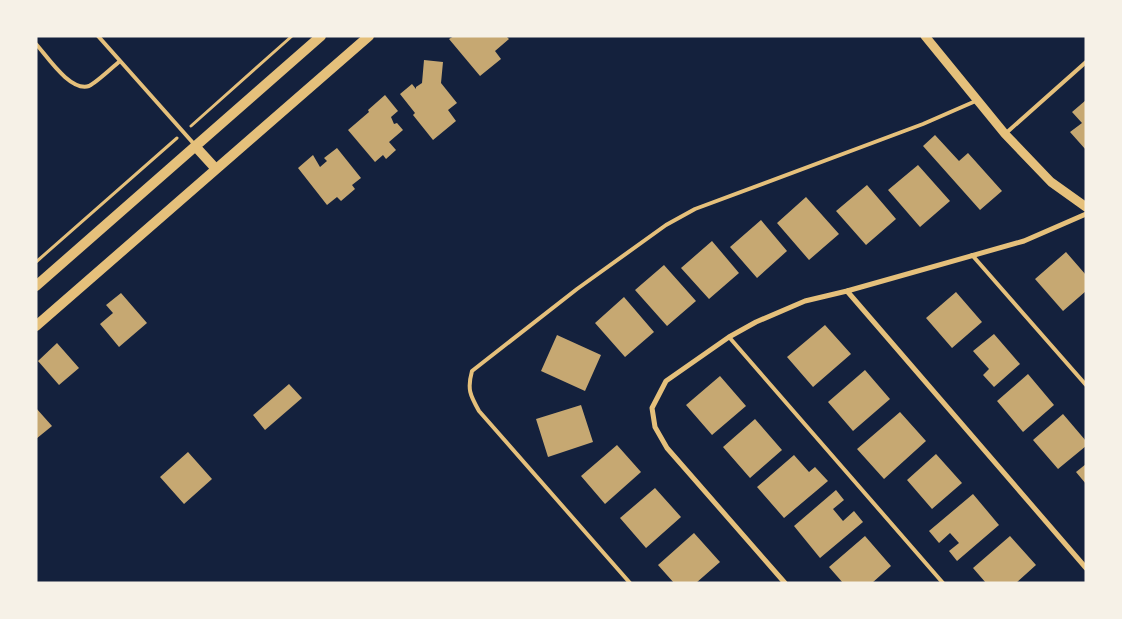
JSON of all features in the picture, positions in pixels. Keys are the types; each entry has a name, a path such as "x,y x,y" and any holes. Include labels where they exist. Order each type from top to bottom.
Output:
{"main road":[{"path":"36,286 321,36"},
{"path":"36,326 369,36"},
{"path":"195,146 216,169"}],"street":[{"path":"925,36 1005,134 1051,182 1086,208"},
{"path":"785,583 667,448 656,428 652,408 666,381 730,337 756,322 805,301 1024,241 1086,214"},
{"path":"847,291 1086,568"}],"lane":[{"path":"98,36 195,146"},
{"path":"36,44 68,80 78,86 89,86 120,61"},
{"path":"1005,134 1086,62"},
{"path":"630,583 479,411 472,399 468,386 472,371 577,289 666,226 695,209 914,128 978,100"},
{"path":"972,255 1086,385"},
{"path":"730,337 943,583"}],"path":[{"path":"36,262 292,36"}],"building":[{"path":"454,36 506,36 509,39 495,51 501,59 480,76 449,39"},
{"path":"424,60 443,62 441,83 457,103 448,110 456,121 433,140 413,115 415,113 400,94 412,84 416,89 422,83"},
{"path":"385,95 398,111 391,117 394,124 397,123 403,130 389,142 396,150 386,159 383,155 375,162 348,130"},
{"path":"1086,100 1086,150 1070,132 1082,123 1072,112"},
{"path":"935,135 959,161 968,153 1002,191 980,210 923,146"},
{"path":"337,148 361,178 352,185 355,189 341,201 337,197 327,205 298,168 313,155 320,167 327,161 324,158"},
{"path":"918,165 950,201 920,227 888,190"},
{"path":"867,185 896,219 866,245 836,211"},
{"path":"806,197 839,234 809,260 777,223"},
{"path":"761,220 787,251 757,278 730,247"},
{"path":"712,241 739,273 709,299 681,268"},
{"path":"1066,252 1086,275 1086,291 1063,311 1035,279"},
{"path":"664,265 696,301 667,326 635,290"},
{"path":"956,292 982,322 952,348 926,318"},
{"path":"121,293 147,323 119,347 100,324 113,313 106,305"},
{"path":"624,297 654,332 625,357 595,323"},
{"path":"825,325 851,354 813,387 787,357"},
{"path":"994,334 1020,364 994,387 983,375 989,369 973,351"},
{"path":"557,335 601,355 585,391 541,371"},
{"path":"57,343 79,368 59,385 38,361"},
{"path":"865,370 890,399 853,431 828,402"},
{"path":"1028,374 1054,405 1023,432 997,401"},
{"path":"720,376 746,406 712,435 686,405"},
{"path":"289,384 302,398 265,430 253,415"},
{"path":"581,405 593,442 548,457 536,419"},
{"path":"36,408 52,426 36,439"},
{"path":"900,412 926,441 884,479 857,449"},
{"path":"1063,414 1086,441 1086,446 1058,469 1033,440"},
{"path":"755,419 782,450 750,478 723,447"},
{"path":"617,445 641,472 605,504 581,476"},
{"path":"188,452 212,479 184,504 160,477"},
{"path":"936,454 962,483 932,509 907,480"},
{"path":"794,455 809,472 815,467 828,481 784,518 757,487"},
{"path":"1086,464 1086,484 1076,472"},
{"path":"655,488 681,517 646,548 620,518"},
{"path":"836,490 844,500 833,509 843,521 854,511 863,522 820,558 794,526"},
{"path":"973,494 999,525 957,561 949,551 959,543 950,533 939,543 929,531"},
{"path":"694,533 720,562 696,583 674,583 658,565"},
{"path":"865,536 891,566 872,583 843,583 829,567"},
{"path":"1010,536 1036,565 1016,583 986,583 973,568"}]}
